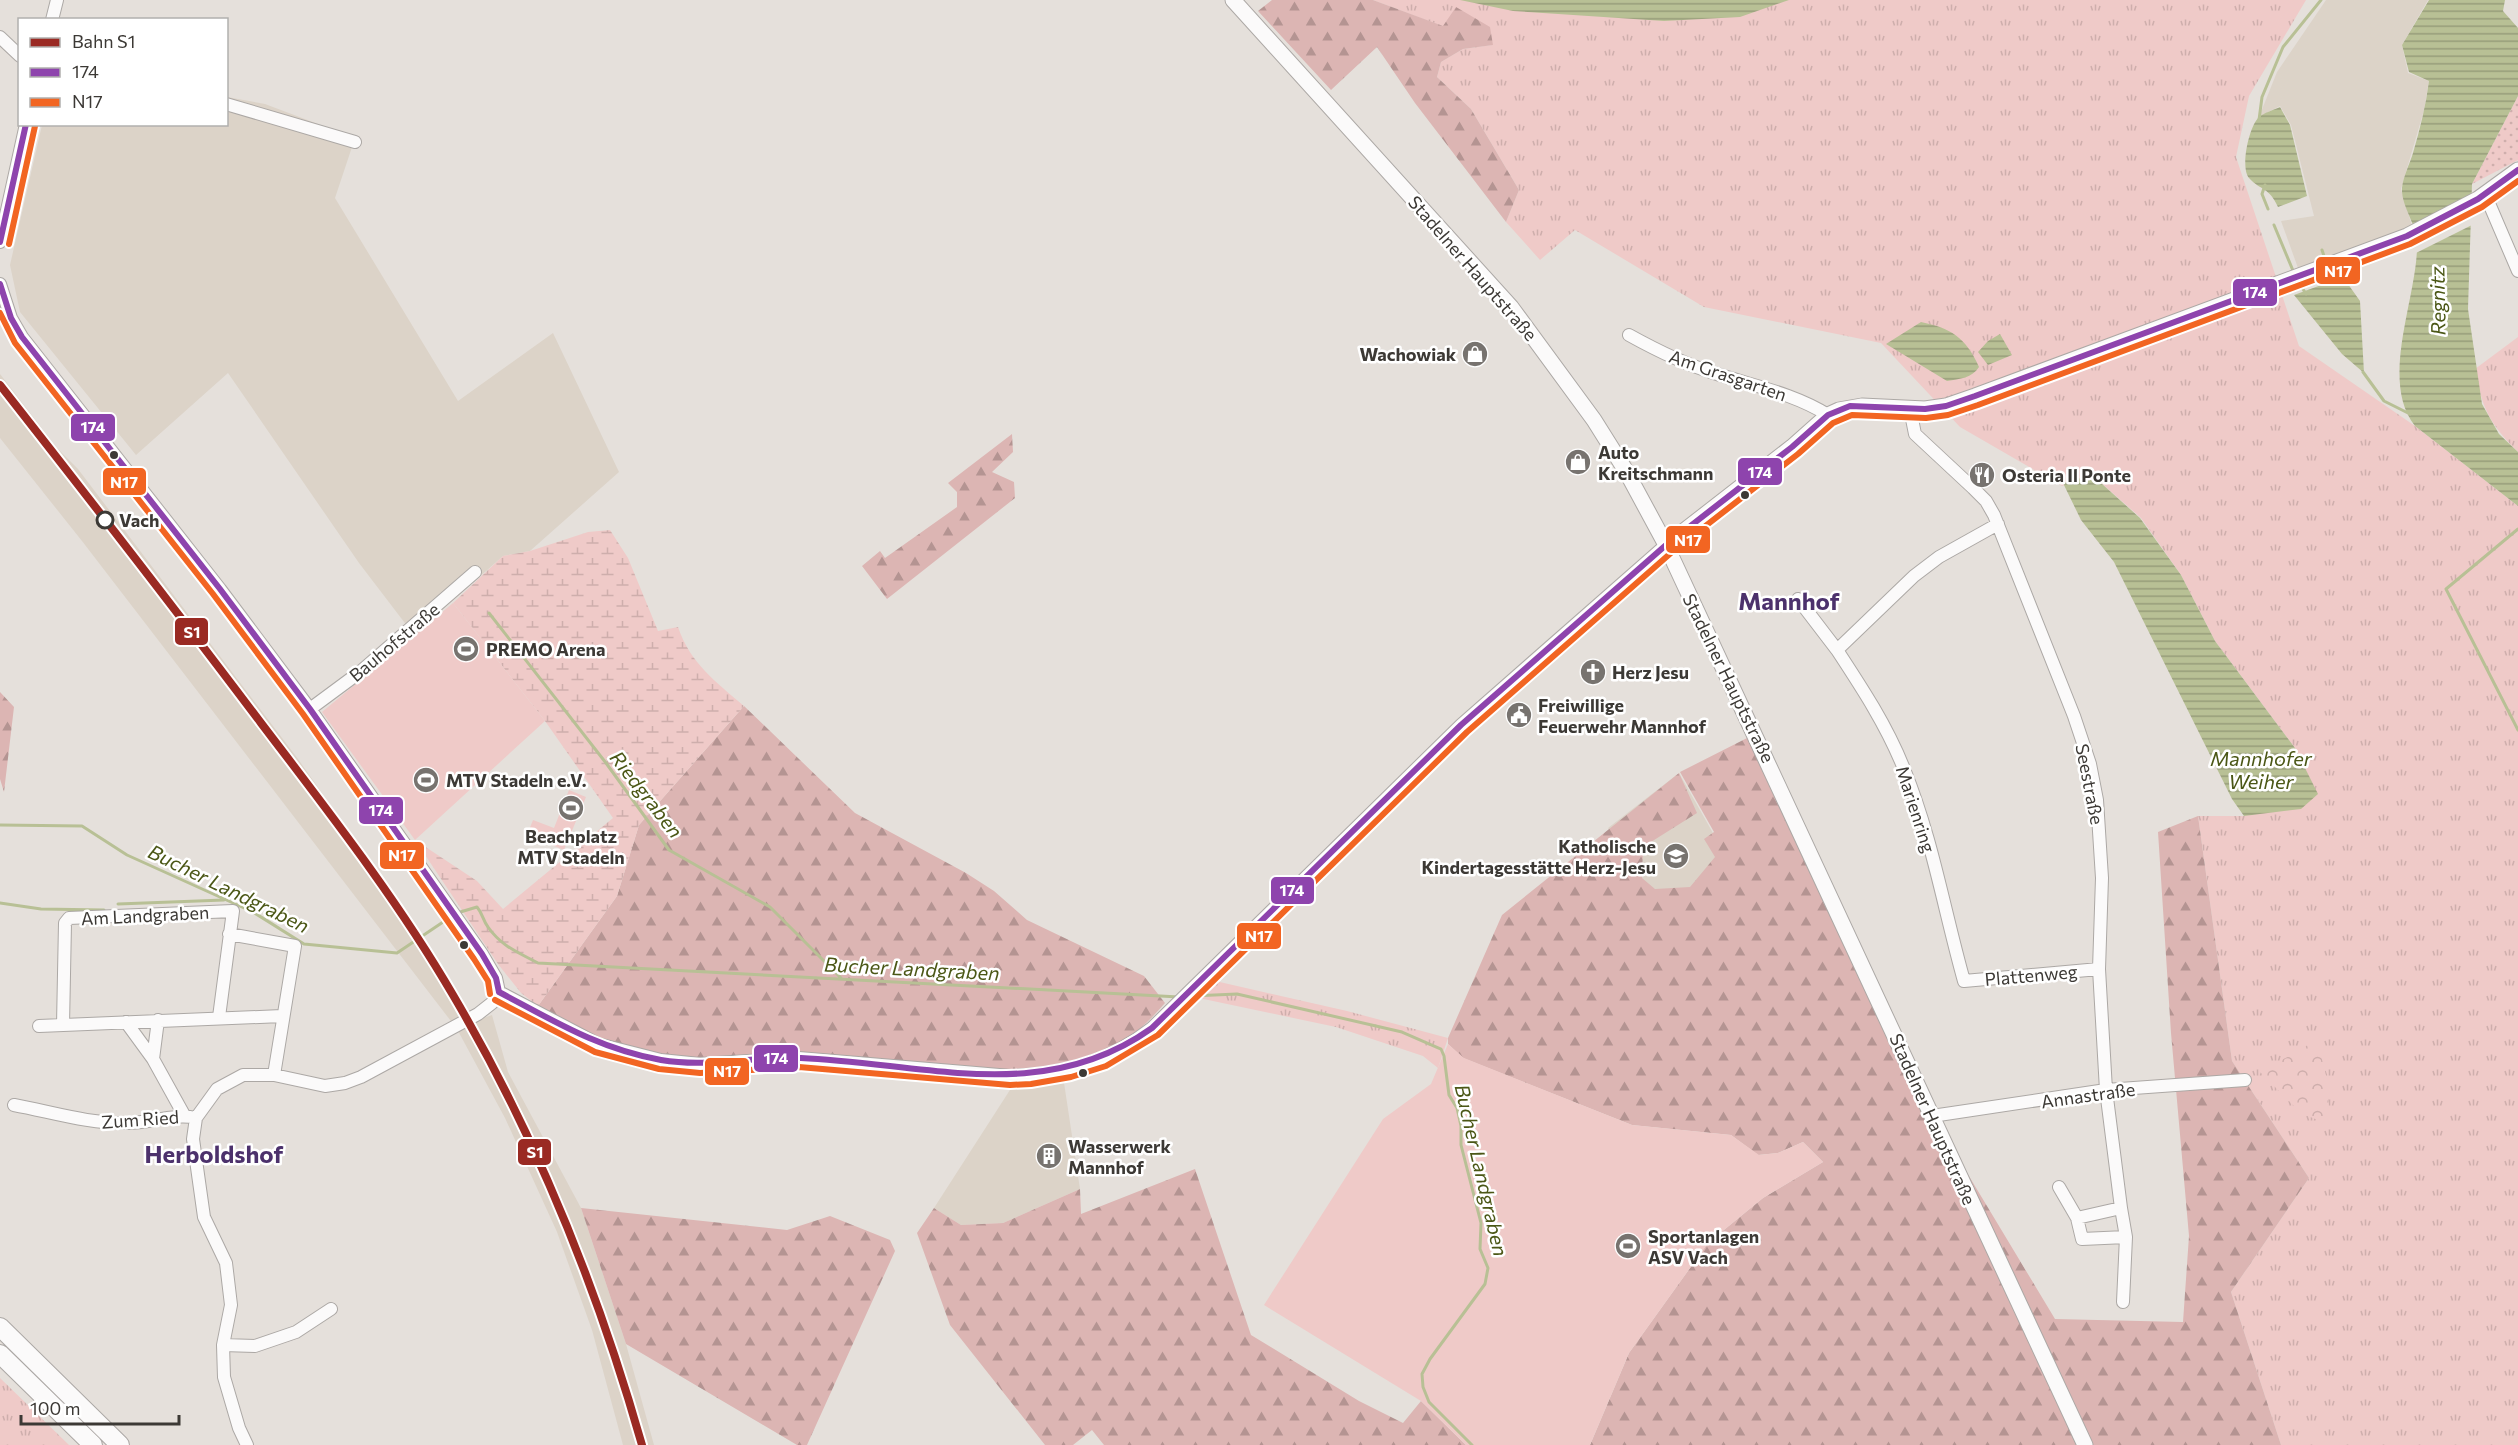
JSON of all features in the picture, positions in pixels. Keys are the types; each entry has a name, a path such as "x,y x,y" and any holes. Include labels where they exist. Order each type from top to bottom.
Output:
{"highway":[{"path":"0,1327 120,1445"},
{"path":"0,1354 93,1445"}],"main road":[{"name":"Stadelner Hauptstraße","path":"1233,0 1517,315 1594,420 1626,471 1666,545 2085,1445"},
{"path":"1666,545 1772,460 1792,447 1828,415 1850,406 1910,409 1946,406 1978,395 2407,236 2447,218 2518,170"}],"street":[{"path":"52,18 57,0"},
{"path":"0,37 18,55"},
{"path":"228,105 355,142"},
{"path":"0,242 26,126"},
{"path":"2481,197 2518,271"},
{"path":"0,284 11,318 22,337 220,588 310,709 451,909 496,978 499,992 487,1008 354,1080 325,1086 274,1075 243,1075 229,1080 217,1089 190,1116"},
{"name":"Am Grasgarten","path":"1629,335 1674,359 1777,391 1811,405 1828,415"},
{"name":"Seestraße","path":"1910,409 1915,434 1986,501 1998,524 2074,716 2090,764 2101,836 2099,969 2106,1090 2126,1237 2122,1302"},
{"path":"1837,650 1914,576 1939,557 1998,524"},
{"path":"499,992 598,1044 661,1060 700,1064 799,1058 1011,1076 1049,1073 1094,1063 1133,1043 1169,1012 1461,725 1666,545"},
{"name":"Bauhofstraße","path":"310,709 360,672 475,572"},
{"name":"Marienring","path":"1798,598 1837,650 1869,699 1904,768 1923,825 1964,981"},
{"name":"Am Landgraben","path":"63,1025 64,923 69,918 233,911 219,1017"},
{"name":"Am Landgraben","path":"229,934 295,946 274,1075"},
{"name":"Plattenweg","path":"1964,981 2099,969"},
{"path":"39,1026 282,1016"},
{"path":"153,1059 158,1020"},
{"path":"126,1022 190,1116 204,1217 226,1263 231,1305 223,1345 224,1377 238,1428 247,1445"},
{"name":"Annastraße","path":"1932,1116 2106,1090 2245,1080"},
{"name":"Zum Ried","path":"14,1105 91,1122 129,1123 190,1116"},
{"path":"2059,1187 2077,1218 2082,1239 2126,1237"},
{"path":"2077,1218 2121,1208"},
{"path":"223,1345 255,1346 296,1332 331,1309"}],"shaded area":[{"path":"2326,0 2428,0 2402,45 2408,73 2429,81 2424,110 2401,189 2412,226 2298,268 2281,221 2314,216 2291,125 2280,106 2259,117 2277,72"},
{"path":"228,97 265,104 355,138 335,198 458,401 553,333 619,472 530,551 503,556 414,635 359,563 228,373 136,455 20,312 10,265 42,126 228,126"},
{"path":"0,374 57,448 78,469 298,759 420,932 475,1021 492,1015 508,1072 581,1208 626,1344 654,1445 623,1445 592,1330 557,1232 505,1118 457,1029 82,541 0,438"},
{"name":"Katholische Kindertagesstätte Herz-Jesu","path":"1679,773 1739,879 1653,900 1608,828"},
{"path":"1063,1076 1080,1189 1003,1223 961,1225 934,1208 1017,1079 1042,1081"}],"green space":[{"path":"1272,0 1373,0 1443,26 1456,7 1490,27 1493,45 1463,49 1441,62 1437,77 1471,109 1519,190 1506,222 1415,103 1377,47 1331,90 1258,11"},
{"path":"1373,0 2306,0 2249,96 2236,157 2299,346 2415,426 2518,506 2518,1445 2281,1445 2231,1292 2309,1178 2232,1061 2198,816 2244,816 2295,748 2215,641 2181,575 2141,518 2092,475 2062,486 1960,427 1881,343 1704,307 1575,230 1540,260 1506,222 1519,190 1471,109 1437,77 1441,62 1463,49 1492,45"},
{"path":"2518,96 2518,160 2472,184"},
{"path":"2518,337 2518,452 2488,414 2475,369"},
{"path":"1012,434 1013,452 992,472 1014,482 1015,498 887,599 862,566 880,551 885,558 957,507 957,492 948,483"},
{"path":"610,530 628,558 658,631 678,627 689,651 705,671 744,706 639,825 617,896 538,1006 521,993 498,964 415,840 477,881 503,909 613,818 545,721 453,603 503,556 530,551 588,532"},
{"name":"MTV Stadeln e.V.","path":"453,603 545,721 415,840 322,712"},
{"path":"0,692 14,707 4,792 0,779"},
{"path":"744,706 855,813 966,873 994,891 1027,920 1144,976 1165,1003 1153,1017 1110,1052 1077,1069 1042,1081 821,1060 712,1064 596,1044 538,1006 617,896 639,825"},
{"path":"1755,734 1931,1113 2055,1319 2183,1322 2189,1236 2171,1033 2158,832 2198,816 2232,1061 2309,1178 2231,1292 2281,1445 1590,1445 1629,1353 1708,1243 1763,1198 1823,1162 1803,1142 1778,1153 1758,1155 1731,1135 1632,1125 1463,1058 1448,1044 1448,1038 1502,915 1679,773 1697,813 1643,847 1642,878 1655,889 1690,887 1715,857 1704,839 1714,832 1680,772"},
{"name":"Beachplatz MTV Stadeln","path":"569,790 586,797 564,850 527,835 533,820 554,828"},
{"path":"1211,980 1347,1011 1448,1038 1438,1068 1423,1056 1336,1027 1194,997"},
{"path":"2317,1038 2328,1084 2329,1124 2302,1114 2259,1071 2298,1052"},
{"path":"1448,1044 1464,1058 1632,1125 1731,1135 1759,1155 1778,1153 1803,1142 1823,1162 1763,1198 1708,1243 1629,1353 1590,1445 1466,1445 1421,1401 1264,1305 1383,1119 1431,1084"},
{"path":"1195,1169 1251,1335 1359,1401 1403,1423 1421,1401 1466,1445 1104,1445 1092,1430 1073,1445 1045,1445 950,1325 917,1233 934,1208 961,1225 1003,1223 1080,1189 1081,1214"},
{"path":"581,1208 787,1230 830,1216 890,1240 895,1251 807,1445 797,1445 626,1344"},
{"path":"0,1378 69,1445 0,1445"}],"water":[{"path":"1460,0 1789,0 1740,17 1664,21 1513,11"},
{"name":"Regnitz","path":"2429,0 2505,0 2503,11 2518,28 2518,96 2472,184 2468,309 2482,404 2499,434 2518,452 2518,506 2415,426 2405,407 2400,385 2400,361 2416,263 2417,241 2402,188 2420,126 2429,81 2409,72 2402,45"},
{"path":"2280,107 2290,125 2307,196 2278,207 2268,192 2249,178 2245,166 2247,147 2255,122 2259,117"},
{"path":"2343,277 2360,301 2364,373 2342,354 2294,295"},
{"path":"1921,322 1949,331 1963,341 1979,367 1976,371 1965,377 1947,381 1886,344"},
{"path":"2000,334 2012,355 1988,365 1978,352 1988,341"},
{"name":"Mannhofer Weiher","path":"2092,475 2140,518 2181,575 2215,641 2295,748 2318,794 2301,809 2244,816 2232,799 2114,562 2081,520 2063,483"}],"pier":[{"path":"2474,215 2474,224 2412,255 2413,247"}],"waterway":[{"path":"2259,120 2262,97 2283,47 2321,0"},
{"path":"2265,185 2262,194 2268,209"},
{"path":"2274,225 2294,273"},
{"path":"2322,250 2326,262"},
{"path":"2329,271 2333,285"},
{"path":"2298,281 2306,294"},
{"path":"2363,372 2384,401 2410,414"},
{"path":"2518,529 2446,589 2518,730"},
{"name":"Riedgraben","path":"489,613 606,763 669,850 770,907 841,978"},
{"name":"Bucher Landgraben","path":"0,825 82,826 127,855 253,912 304,944 397,953 452,916"},
{"path":"118,904 224,900"},
{"path":"0,903 41,909 104,910"},
{"name":"Bucher Landgraben","path":"457,913 477,907 493,934 511,948 538,963 1179,997"},
{"name":"Bucher Landgraben","path":"1192,996 1237,994 1402,1032 1441,1049 1449,1095 1457,1108 1461,1126 1461,1145 1481,1223 1480,1249 1488,1268 1485,1284 1430,1359 1422,1374 1423,1387 1429,1402 1472,1445"}],"rail line":[{"name":"S1","path":"0,385 164,595 336,822 409,924 453,995 511,1103 562,1214 605,1328 642,1445"}],"transit line":[{"name":"174","path":"0,242 26,126"},
{"name":"N17","path":"9,244 35,126"},
{"name":"174","path":"499,992 577,1033 617,1049 679,1062 801,1058 982,1074 1025,1073 1068,1066 1111,1052 1152,1028 1461,725 1666,545 1792,447 1828,415 1850,406 1925,409 1946,406 1975,396 2407,236 2478,199 2518,170"},
{"name":"N17","path":"495,1000 595,1052 659,1069 700,1073 799,1067 1010,1085 1071,1077 1106,1066 1158,1035 1467,732 1672,552 1798,454 1833,423 1852,415 1926,418 1948,415 1978,405 2410,244 2482,207 2518,181"},
{"name":"174","path":"0,284 11,318 22,337 220,589 310,709 482,954 496,978 499,992"},
{"name":"N17","path":"0,313 15,343 213,594 303,714 474,959 488,981 490,994"}],"place":[{"name":"Wachowiak","path":"1475,354"},
{"name":"Auto Kreitschmann","path":"1578,462"},
{"name":"Osteria Il Ponte","path":"1982,475"},
{"name":"Vach","path":"105,520"},
{"name":"PREMO Arena","path":"466,649"},
{"name":"Herz Jesu","path":"1593,672"},
{"name":"Freiwillige Feuerwehr Mannhof","path":"1519,715"},
{"name":"MTV Stadeln e.V.","path":"426,780"},
{"name":"Beachplatz MTV Stadeln","path":"571,808"},
{"name":"Katholische Kindertagesstätte Herz-Jesu","path":"1676,856"},
{"name":"Wasserwerk Mannhof","path":"1049,1156"},
{"name":"Sportanlagen ASV Vach","path":"1628,1246"}],"district":[{"name":"Mannhof","path":"1789,600"},
{"name":"Herboldshof","path":"214,1153"}]}
